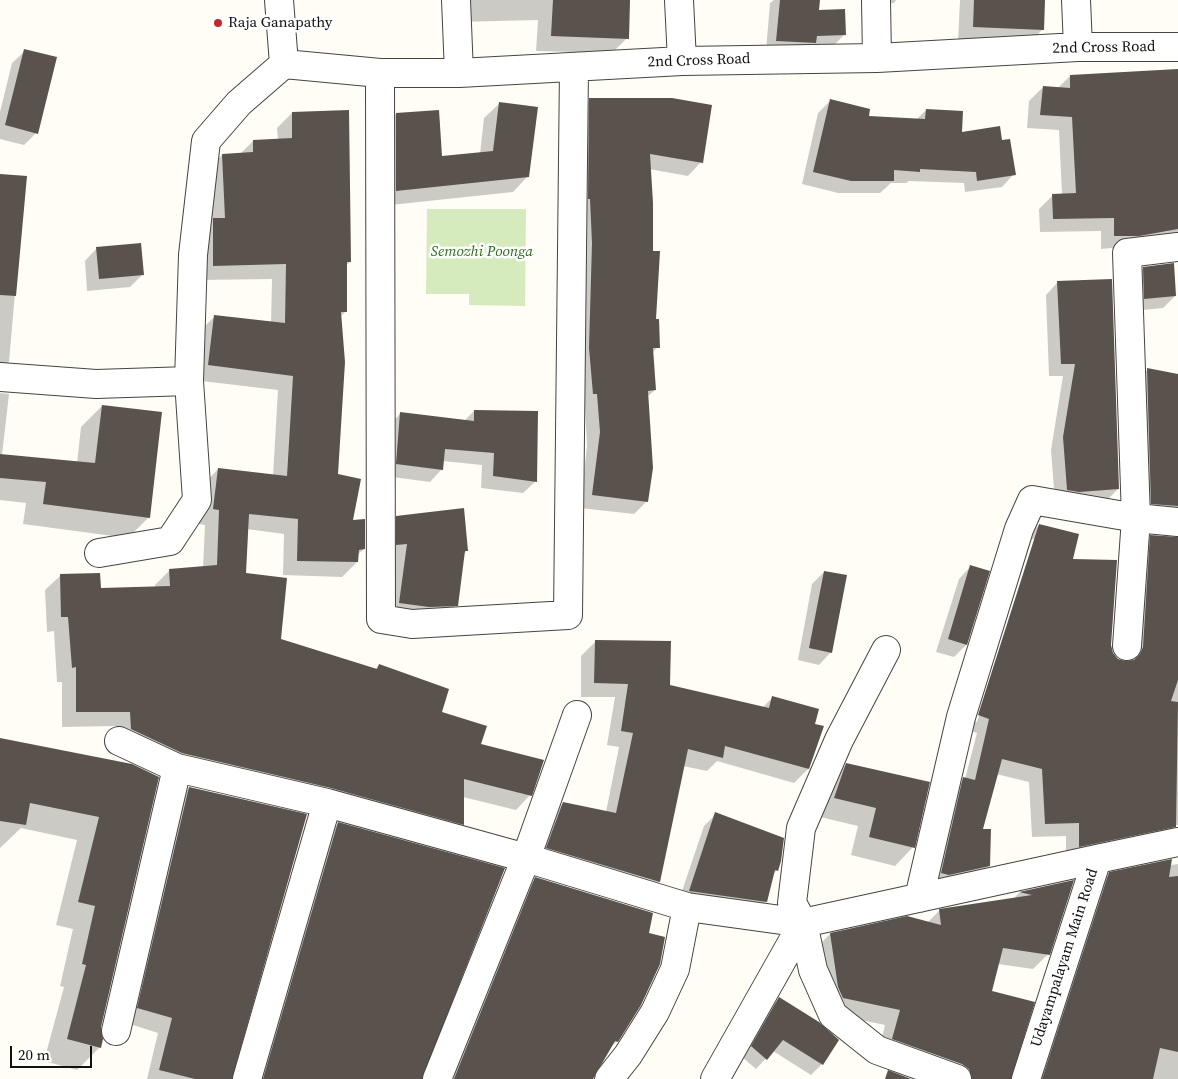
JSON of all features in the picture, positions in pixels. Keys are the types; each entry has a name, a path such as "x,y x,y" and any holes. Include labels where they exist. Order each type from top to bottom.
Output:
{"street":[{"path":"99,553 170,541 197,500 189,381 193,255 206,141 239,103 284,64 279,0"},
{"path":"456,0 459,74"},
{"path":"679,0 682,60"},
{"path":"876,0 877,58"},
{"path":"1076,0 1078,47"},
{"name":"2nd Cross Road","path":"284,64 380,72 459,74 682,60 877,58 1078,47 1178,47"},
{"path":"380,72 381,619 412,624 568,616 574,68"},
{"path":"1128,646 1136,518 1128,253 1178,247"},
{"path":"0,378 96,384 189,381"},
{"path":"919,898 961,717 1019,530 1032,500 1136,518 1178,522"},
{"path":"886,650 840,740 801,828 792,903 803,923 813,970 834,1014 877,1050 957,1079"},
{"path":"436,1079 526,858 577,715"},
{"path":"119,742 177,768 327,803 526,858 687,907 803,923 910,898 919,898 1097,859"},
{"path":"116,1031 177,768"},
{"path":"247,1079 327,803"},
{"name":"Udayampalayam Main Road","path":"1026,1079 1097,859 1178,842"},
{"path":"609,1079 628,1055 655,1012 674,968 687,907"},
{"path":"715,1079 803,923"}],"green space":[{"name":"Semozhi Poonga","path":"427,209 526,209 525,306 469,305 469,294 426,294"}],"building":[{"path":"553,0 630,0 629,39 551,36"},
{"path":"780,0 820,0 819,10 845,9 846,35 817,36 816,43 776,41"},
{"path":"974,0 1045,0 1044,30 973,27"},
{"path":"24,49 57,57 38,134 5,125"},
{"path":"1178,69 1178,229 1139,236 1114,236 1114,218 1053,219 1052,194 1076,193 1072,117 1040,115 1043,86 1070,88 1070,75"},
{"path":"589,98 672,98 712,105 703,163 650,154 653,251 660,251 656,319 659,319 660,348 653,348 656,390 648,391 653,468 648,502 592,495 600,432 597,394 593,394 589,348 592,243 590,199 588,199"},
{"path":"830,99 870,109 869,116 925,119 926,109 963,111 962,132 1000,126 1002,140 1010,139 1016,175 977,181 976,172 920,169 920,172 894,170 894,181 851,181 813,172"},
{"path":"499,102 538,107 529,177 396,191 396,113 439,110 442,156 493,151"},
{"path":"349,110 351,262 347,262 347,312 341,312 345,362 338,474 361,479 353,520 365,519 365,549 359,550 358,562 297,561 298,519 249,514 246,573 287,578 281,639 377,669 379,664 449,689 442,712 487,726 481,744 544,760 532,796 464,779 464,825 331,788 182,753 131,729 130,712 76,712 76,667 72,668 68,617 61,617 60,574 100,573 101,588 170,586 169,569 217,565 219,510 213,509 218,468 287,476 293,376 208,365 214,315 285,323 286,264 213,266 213,218 225,218 222,154 253,152 253,140 292,138 292,112"},
{"path":"0,174 27,176 16,296 0,295"},
{"path":"141,243 144,275 99,279 96,247"},
{"path":"1174,263 1176,296 1144,299 1143,267"},
{"path":"1112,279 1119,489 1079,492 1067,490 1063,437 1075,364 1061,364 1057,281"},
{"path":"1147,368 1178,374 1178,506 1151,504"},
{"path":"102,405 162,412 150,518 43,504 46,482 0,478 0,454 95,463"},
{"path":"474,410 538,411 537,482 493,476 494,453 445,449 443,470 396,464 400,412 474,421"},
{"path":"464,508 468,551 465,551 458,606 429,607 399,603 407,544 396,545 396,516"},
{"path":"1039,524 1079,534 1073,559 1117,560 1111,645 1113,653 1118,659 1125,661 1134,660 1140,654 1143,647 1150,535 1178,537 1178,680 1171,701 1178,702 1176,827 1079,847 1079,823 1045,824 1042,769 1002,759 983,829 991,829 990,866 949,875 941,873 963,777 975,780 989,719 978,715"},
{"path":"970,565 990,571 967,645 948,639"},
{"path":"824,571 847,575 832,653 809,648"},
{"path":"595,640 671,641 670,685 769,708 772,696 819,709 815,724 824,726 809,769 725,746 723,758 688,749 660,882 546,848 563,802 616,813 633,733 621,731 628,684 594,683"},
{"path":"0,738 132,764 159,777 101,1027 103,1039 101,1048 67,1039 86,965 82,964 95,906 78,902 99,817 30,803 26,825 0,821"},
{"path":"846,763 930,782 915,848 869,837 876,808 834,798"},
{"path":"189,787 307,814 232,1079 195,1079 159,1070 172,1018 137,1008"},
{"path":"715,812 784,838 781,861 778,871 775,870 767,902 689,891"},
{"path":"338,822 505,868 422,1079 263,1079"},
{"path":"1172,859 1169,877 1178,876 1178,1052 1160,1048 1153,1079 1042,1079 1109,872"},
{"path":"535,877 653,913 649,933 665,937 660,964 641,1005 618,1042 615,1041 593,1079 454,1079"},
{"path":"1074,880 1050,955 1003,948 992,991 1035,1002 1011,1079 972,1079 969,1069 962,1064 892,1039 900,1010 843,998 838,987 830,933 907,916 941,925 939,909 1032,895 1019,892"},
{"path":"779,997 819,1022 839,1040 823,1065 783,1040 767,1060 751,1046"},
{"path":"888,1070 911,1079 885,1079"}],"place":[{"name":"Raja Ganapathy","path":"218,23"}]}
